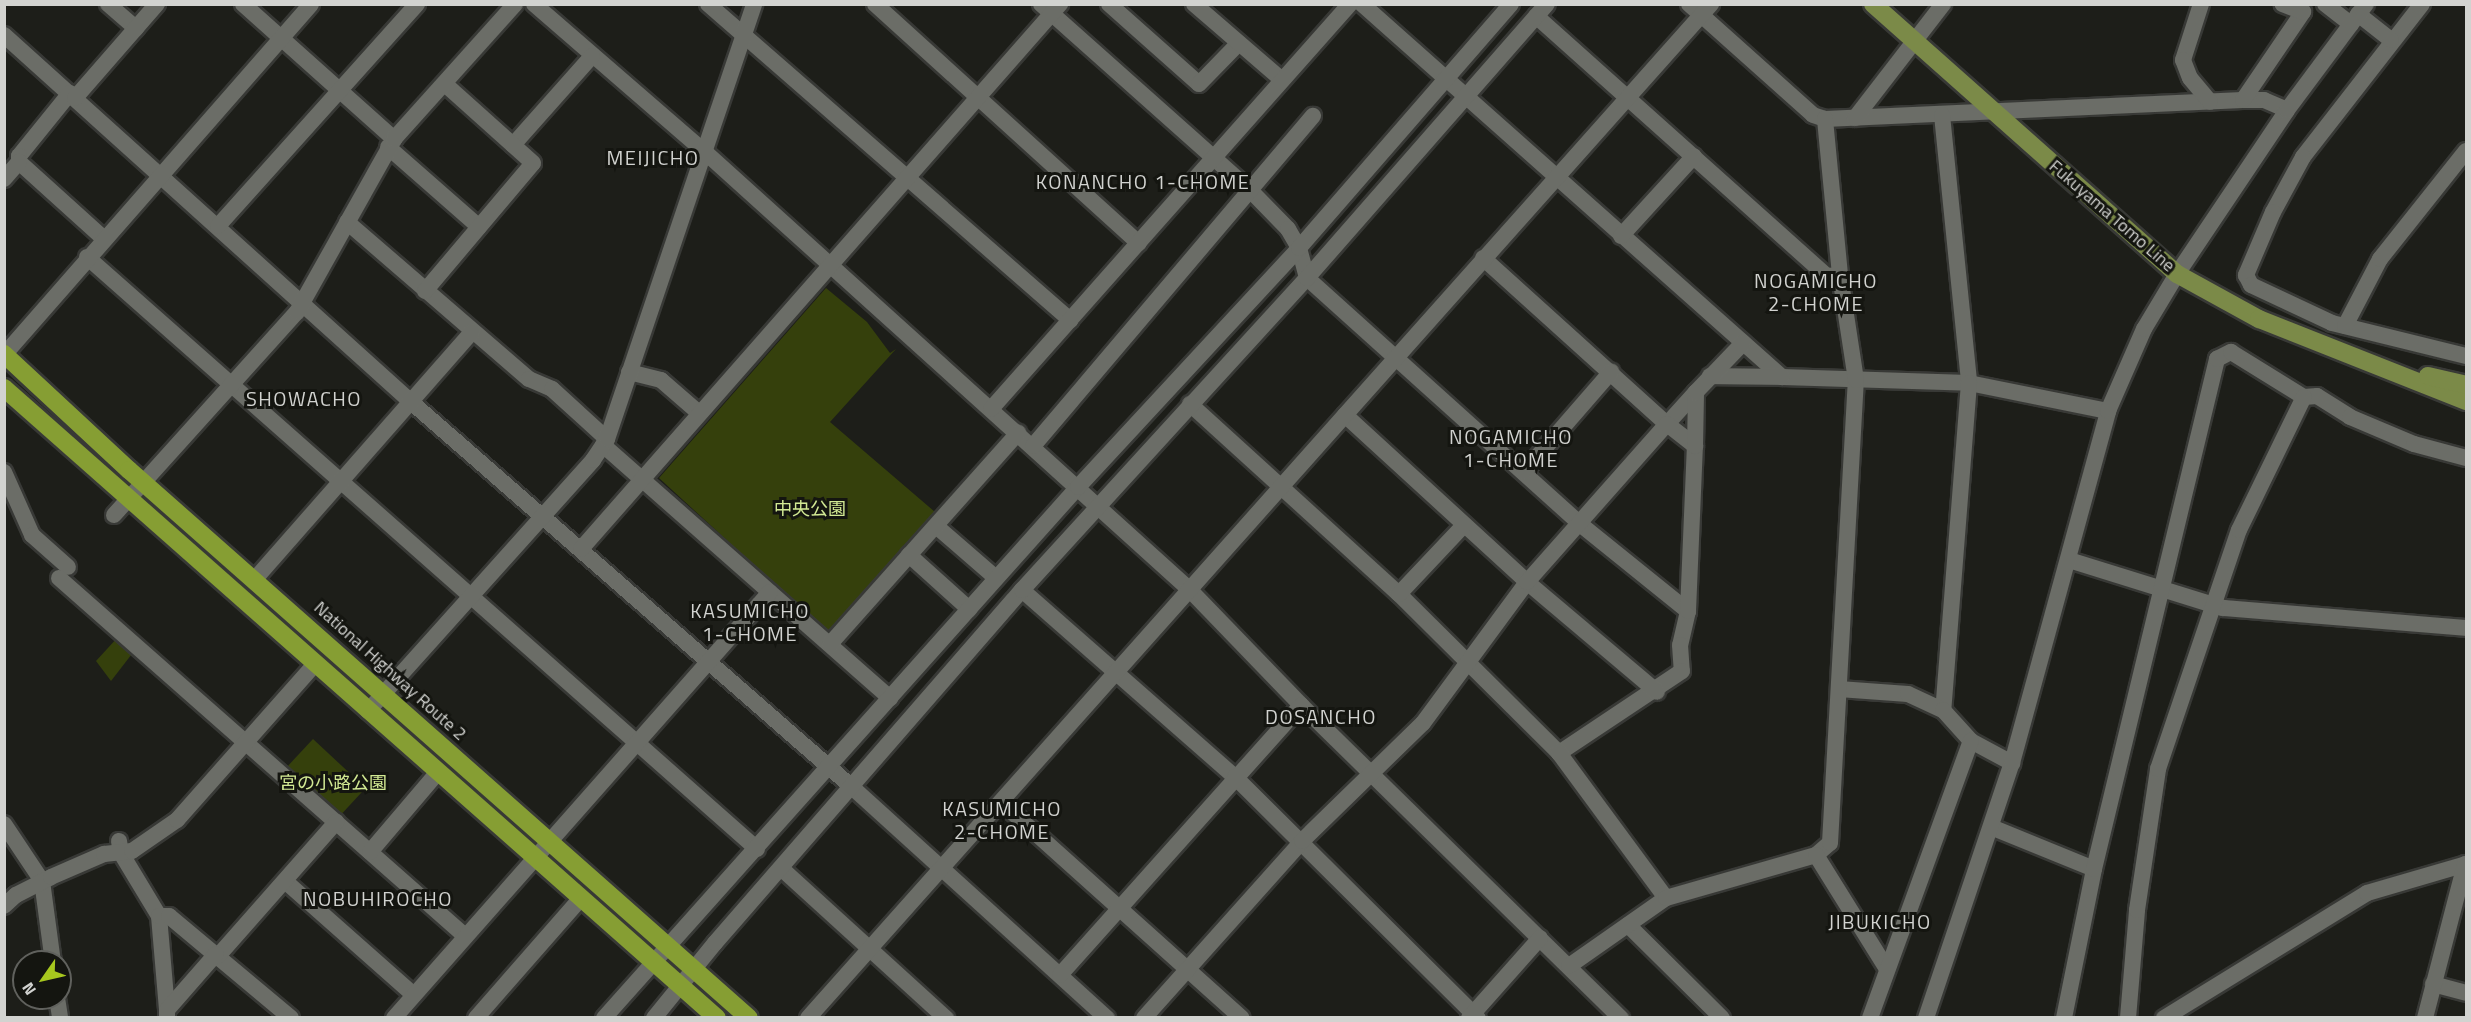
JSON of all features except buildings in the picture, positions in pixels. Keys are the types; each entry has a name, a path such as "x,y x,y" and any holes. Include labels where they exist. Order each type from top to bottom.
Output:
{"highway":[{"name":"National Highway Route 2","path":"5,354 145,483 548,842 749,1017"},
{"path":"4,388 680,987 717,1017"}],"main road":[{"name":"Fukuyama Tomo Line","path":"1873,4 2177,274 2259,319 2388,368 2466,401"},
{"name":"Fukuyama Tomo Line","path":"2388,368 2466,385"}],"street":[{"path":"108,4 136,28"},
{"path":"4,179 19,162 19,156 157,4"},
{"path":"243,4 339,91 479,227"},
{"path":"5,354 103,238 311,4"},
{"path":"218,226 417,4"},
{"path":"114,515 297,312 391,143 515,4"},
{"path":"534,4 705,152 1189,589 1301,705 1621,1017"},
{"path":"708,4 1070,320"},
{"path":"368,711 605,442 705,152 753,4"},
{"path":"875,4 1139,243"},
{"path":"1109,4 1199,84 1239,43"},
{"path":"1194,4 1281,80"},
{"path":"991,409 1350,4"},
{"path":"1362,4 1782,377"},
{"path":"604,1017 757,849 1078,487 1299,248 1444,78 1512,4"},
{"path":"1855,118 1943,4"},
{"path":"2201,4 2184,45 2183,60 2190,78 2210,102"},
{"path":"2242,100 2306,8 2282,4"},
{"path":"2325,4 2358,14 2391,40"},
{"path":"2422,4 2391,40 2303,157 2273,212 2246,275 2251,285 2345,326 2466,356"},
{"path":"581,549 908,179 1051,8 1250,189 1288,229 1299,248 1306,278 1580,524 1688,612"},
{"path":"808,1017 1002,803 1189,589 1628,98 1700,8 1813,115 1825,119 2242,100 2264,100 2287,110"},
{"path":"654,1017 1022,590 1306,278 1467,98 1542,10 1628,98 1827,276 1840,275"},
{"path":"1926,1017 2012,764 2108,411 2144,329 2177,274 2287,110 2358,14"},
{"path":"5,37 161,174 410,401 853,788 1107,1017"},
{"path":"513,145 592,56"},
{"path":"425,291 532,168 533,163 444,84"},
{"path":"1942,115 1969,383 1943,710"},
{"path":"1033,446 1312,116"},
{"path":"1569,966 1666,898 1816,855 1830,843 1856,380 1840,275 1825,119"},
{"path":"2345,326 2380,259 2466,151"},
{"path":"1621,236 1694,156"},
{"path":"19,162 103,238"},
{"path":"347,222 529,379 552,389 642,479 890,698"},
{"path":"87,257 757,849"},
{"path":"1483,258 1667,424 1695,446"},
{"path":"255,579 472,332"},
{"path":"1144,1017 1302,841 1423,723 1466,661 1527,582 1743,342"},
{"path":"2064,1017 2094,869 2217,359 2231,352 2304,397 2317,396 2350,417 2414,444 2466,458"},
{"path":"628,372 661,380 699,413"},
{"path":"1524,472 1611,372"},
{"path":"1710,376 1969,383 2108,411"},
{"path":"1559,753 1657,692 1682,671 1680,645 1688,612 1696,392"},
{"path":"2128,1017 2137,910 2158,769 2239,530 2304,397"},
{"path":"1190,404 1399,594 1559,753 1666,898"},
{"path":"1345,415 1527,582 1657,692"},
{"path":"830,644 1018,434"},
{"path":"4,472 32,535 64,572 246,742 465,936"},
{"path":"1399,594 1464,525"},
{"path":"936,526 996,578"},
{"path":"909,555 969,609"},
{"path":"2069,561 2163,588 2215,606 2466,628"},
{"path":"1022,590 1235,777 1302,841 1473,1016 1540,938"},
{"path":"394,1017 636,740 770,592"},
{"path":"4,906 16,895 42,881 120,847 132,850 177,820 315,664"},
{"path":"1839,689 1908,694 1943,710 1971,741 2012,764"},
{"path":"1060,975 1119,905 1301,705"},
{"path":"1870,1017 1971,741"},
{"path":"370,852 438,772"},
{"path":"1002,803 1188,966 1242,1017"},
{"path":"167,1014 336,822"},
{"path":"4,824 42,881 51,950"},
{"path":"1991,827 2094,869"},
{"path":"120,847 159,916 167,1014"},
{"path":"1816,855 1887,969"},
{"path":"2425,1017 2466,864"},
{"path":"2164,1017 2189,1011 2367,893 2466,864"},
{"path":"782,869 946,1017"},
{"path":"285,881 414,995"},
{"path":"476,1017 580,898"},
{"path":"159,916 169,916 291,1017"},
{"path":"1628,925 1722,1017"},
{"path":"2433,984 2466,993"}],"green space":[{"name":"中央公園","path":"826,288 867,322 890,353 896,349 830,422 935,512 829,634 659,478"},
{"path":"118,637 135,650 111,681 96,661"},
{"name":"宮の小路公園","path":"313,739 366,788 340,816 287,767"}],"district":[{"name":"MEIJICHO","path":"653,157"},
{"name":"KONANCHO 1-CHOME","path":"1143,181"},
{"name":"NOGAMICHO 2-CHOME","path":"1816,292"},
{"name":"SHOWACHO","path":"304,398"},
{"name":"NOGAMICHO 1-CHOME","path":"1511,448"},
{"name":"KASUMICHO 1-CHOME","path":"750,622"},
{"name":"DOSANCHO","path":"1321,716"},
{"name":"KASUMICHO 2-CHOME","path":"1002,820"},
{"name":"NOBUHIROCHO","path":"378,898"},
{"name":"JIBUKICHO","path":"1880,921"}]}
